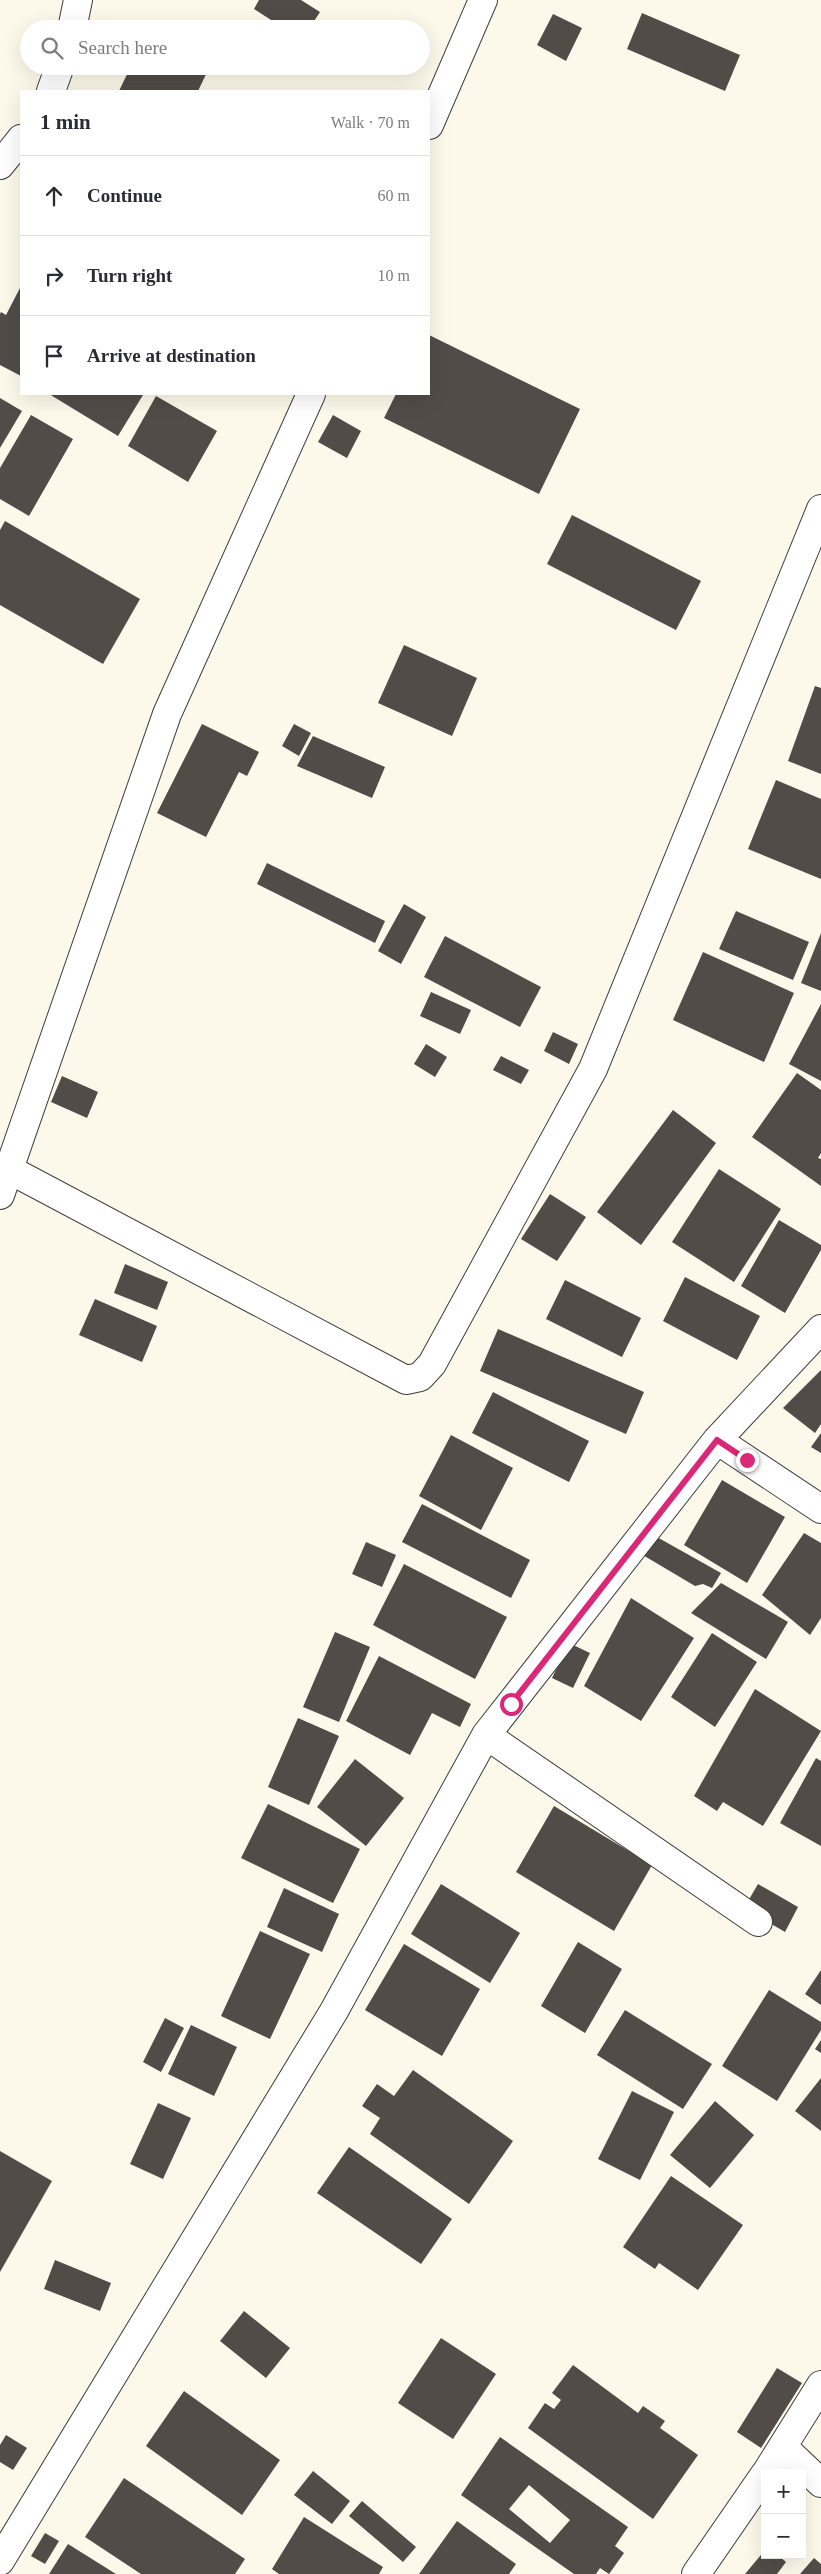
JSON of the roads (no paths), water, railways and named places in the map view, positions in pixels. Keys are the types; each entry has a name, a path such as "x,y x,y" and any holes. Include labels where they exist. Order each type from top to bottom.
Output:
{"street":[{"path":"74,20 78,0"},
{"path":"430,123 483,0"},
{"path":"51,90 57,75"},
{"path":"0,164 20,140"},
{"path":"0,1195 167,714 311,395"},
{"path":"10,1170 406,1380 420,1377 432,1364 593,1069 821,508"},
{"path":"0,2561 334,2011 486,1735 717,1440 821,1328"},
{"path":"717,1440 821,1509"},
{"path":"486,1735 758,1922"},
{"path":"768,2469 821,2385"},
{"path":"783,2447 821,2483"},
{"path":"696,2574 761,2479"}]}
